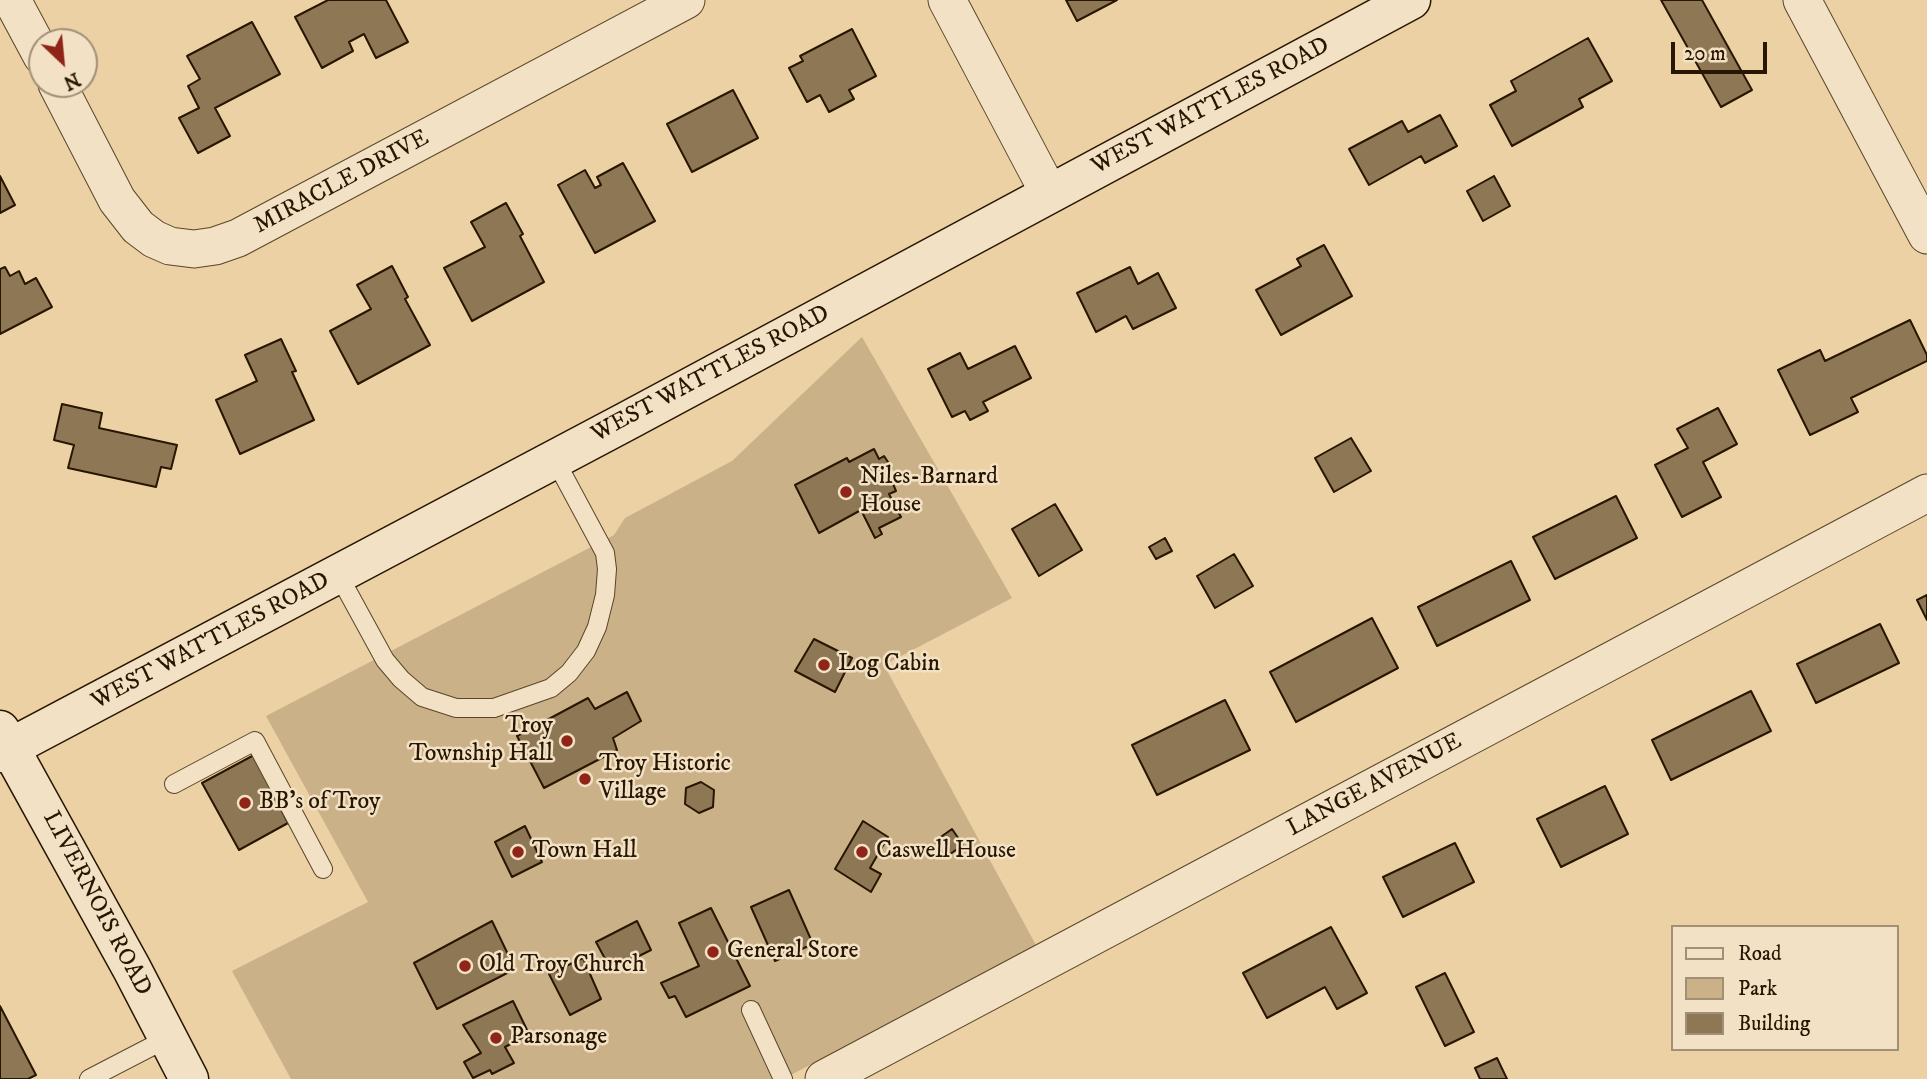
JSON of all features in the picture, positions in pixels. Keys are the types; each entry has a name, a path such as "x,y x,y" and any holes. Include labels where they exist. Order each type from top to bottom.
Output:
{"street":[{"path":"12,0 28,30"},
{"name":"MIRACLE DRIVE","path":"64,98 117,201 131,218 154,239 170,246 194,249 215,246 238,238 685,0"},
{"path":"947,0 1049,193"},
{"name":"WEST WATTLES ROAD","path":"3,744 338,574 1411,0"},
{"path":"1802,0 1927,235"},
{"name":"LANGE AVENUE","path":"824,1079 1927,493"},
{"name":"LIVERNOIS ROAD","path":"3,744 189,1079"}],"lane":[{"path":"338,574 385,660 401,679 422,696 456,708 494,708 551,688 569,673 586,651 606,595 607,569 606,553 554,458"},
{"path":"174,784 255,741 323,869"},
{"path":"751,1010 783,1079"},
{"path":"89,1079 168,1038"}],"green space":[{"name":"Troy Historic Village","path":"862,337 1012,598 884,665 1037,947 783,1079 291,1079 232,971 368,902 266,716 614,535 625,518 732,461"}],"building":[{"path":"328,0 386,0 408,42 376,58 364,34 349,42 353,51 322,68 295,17"},
{"path":"1066,0 1117,0 1077,21"},
{"path":"1661,0 1702,0 1752,90 1721,107"},
{"path":"252,22 280,74 215,108 230,136 198,153 179,118 199,108 188,86 200,79 187,56"},
{"path":"852,29 876,76 849,90 854,99 829,112 820,95 807,102 789,68 803,61 800,56"},
{"path":"1588,38 1612,81 1579,99 1583,107 1512,146 1490,105 1516,91 1511,81"},
{"path":"733,90 758,138 692,172 667,124"},
{"path":"1440,115 1457,146 1425,163 1421,156 1369,185 1349,149 1402,121 1408,132"},
{"path":"623,163 655,221 595,253 558,185 585,170 595,188 601,185 597,177"},
{"path":"0,176 15,205 0,213"},
{"path":"1494,176 1510,206 1483,221 1467,191"},
{"path":"506,203 544,282 472,321 444,268 485,247 471,222"},
{"path":"1324,245 1352,296 1281,335 1256,290 1301,266 1297,259"},
{"path":"392,266 408,297 405,299 430,345 358,384 330,331 371,309 357,285"},
{"path":"5,267 10,276 19,271 25,284 36,278 52,307 0,334 0,269"},
{"path":"1130,267 1138,284 1158,273 1176,308 1133,329 1126,316 1096,332 1077,293"},
{"path":"1910,320 1927,355 1927,361 1851,398 1858,412 1810,435 1778,370 1820,350 1825,361"},
{"path":"281,339 296,371 292,372 314,420 240,454 216,400 257,381 245,355"},
{"path":"1015,346 1031,378 983,402 988,411 970,420 965,411 952,417 928,369 960,353 968,369"},
{"path":"62,404 102,413 99,428 177,445 171,469 161,467 156,487 68,468 74,445 54,440"},
{"path":"1718,408 1737,444 1703,462 1721,497 1682,517 1655,465 1688,448 1677,429"},
{"path":"1351,438 1371,471 1334,492 1315,458"},
{"name":"Niles-Barnard House","path":"874,449 879,459 884,456 892,468 888,472 896,491 889,494 901,517 879,528 882,534 875,538 861,510 819,533 795,485 847,458 849,462"},
{"path":"1616,496 1637,538 1555,579 1533,537"},
{"path":"1055,504 1082,550 1039,576 1012,529"},
{"path":"1165,538 1172,551 1156,559 1149,547"},
{"path":"1234,554 1253,586 1215,608 1197,576"},
{"path":"1511,561 1530,600 1437,646 1418,607"},
{"path":"1927,595 1927,620 1917,600"},
{"path":"1372,618 1398,668 1296,722 1270,672"},
{"path":"1880,624 1899,663 1816,703 1797,664"},
{"name":"Log Cabin","path":"814,639 852,658 835,692 795,671"},
{"path":"1751,691 1771,731 1671,780 1652,740"},
{"name":"Troy Township Hall","path":"627,692 641,721 613,738 617,750 544,788 517,736 588,698 595,709"},
{"path":"1225,700 1250,750 1157,795 1132,745"},
{"name":"BB's of Troy","path":"254,755 288,823 239,850 202,783"},
{"path":"701,782 714,790 713,807 699,813 685,804 686,788"},
{"path":"1605,786 1628,834 1561,867 1537,819"},
{"name":"Caswell House","path":"863,821 888,837 870,868 881,874 871,892 835,869"},
{"name":"Town Hall","path":"525,826 542,862 512,877 495,842"},
{"path":"952,829 963,845 946,857 935,841"},
{"path":"1455,843 1474,882 1403,917 1383,877"},
{"path":"789,890 813,944 775,961 751,907"},
{"name":"General Store","path":"711,908 750,986 686,1017 675,996 669,998 661,983 699,966 679,923"},
{"name":"Old Troy Church","path":"492,921 515,969 437,1009 414,963"},
{"path":"637,921 651,950 611,970 596,942"},
{"path":"1331,927 1367,993 1337,1009 1325,987 1267,1018 1243,973"},
{"path":"583,958 601,999 570,1015 549,974"},
{"path":"1445,973 1474,1032 1445,1046 1416,987"},
{"name":"Parsonage","path":"513,1001 529,1034 505,1047 514,1063 492,1074 490,1070 473,1078 464,1062 481,1053 463,1025"},
{"path":"0,1006 36,1075 28,1079 0,1079"},
{"path":"1497,1058 1507,1079 1480,1079 1475,1068"}],"place":[{"name":"Niles-Barnard House","path":"846,492"},
{"name":"Log Cabin","path":"824,665"},
{"name":"Troy Township Hall","path":"567,741"},
{"name":"Troy Historic Village","path":"585,779"},
{"name":"BB's of Troy","path":"245,803"},
{"name":"Town Hall","path":"518,852"},
{"name":"Caswell House","path":"862,852"},
{"name":"General Store","path":"713,952"},
{"name":"Old Troy Church","path":"465,966"},
{"name":"Parsonage","path":"496,1038"}]}
